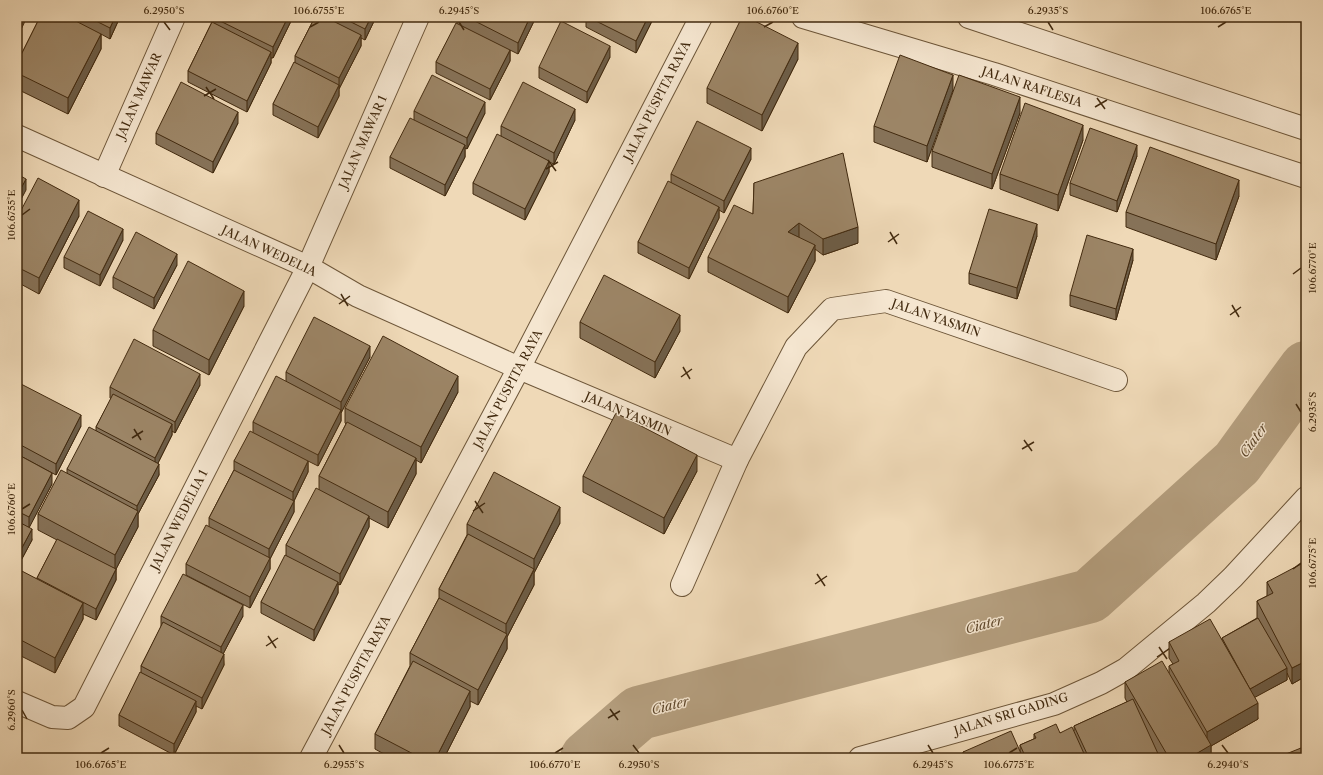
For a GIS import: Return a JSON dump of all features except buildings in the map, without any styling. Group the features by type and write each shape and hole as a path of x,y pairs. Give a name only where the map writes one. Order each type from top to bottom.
{"street":[{"name":"JALAN MAWAR","path":"104,176 174,17"},
{"name":"JALAN MAWAR 1","path":"308,267 418,17"},
{"name":"JALAN PUSPITA RAYA","path":"311,758 519,368 701,17"},
{"name":"JALAN RAFLESIA","path":"803,17 994,74 1306,177"},
{"path":"969,17 1306,129"},
{"name":"JALAN WEDELIA","path":"17,136 308,267 358,296 519,368"},
{"name":"JALAN WEDELIA 1","path":"17,702 52,717 68,718 84,707 308,267"},
{"name":"JALAN YASMIN","path":"682,585 737,460 796,347 832,309 886,301 1116,380"},
{"name":"JALAN YASMIN","path":"519,368 737,460"},
{"name":"JALAN SRI GADING","path":"860,758 1054,704 1101,683 1126,669 1206,603 1303,508"}],"waterway":[{"name":"Ciater","path":"587,758 639,713 1090,596 1237,463 1306,368"}]}
